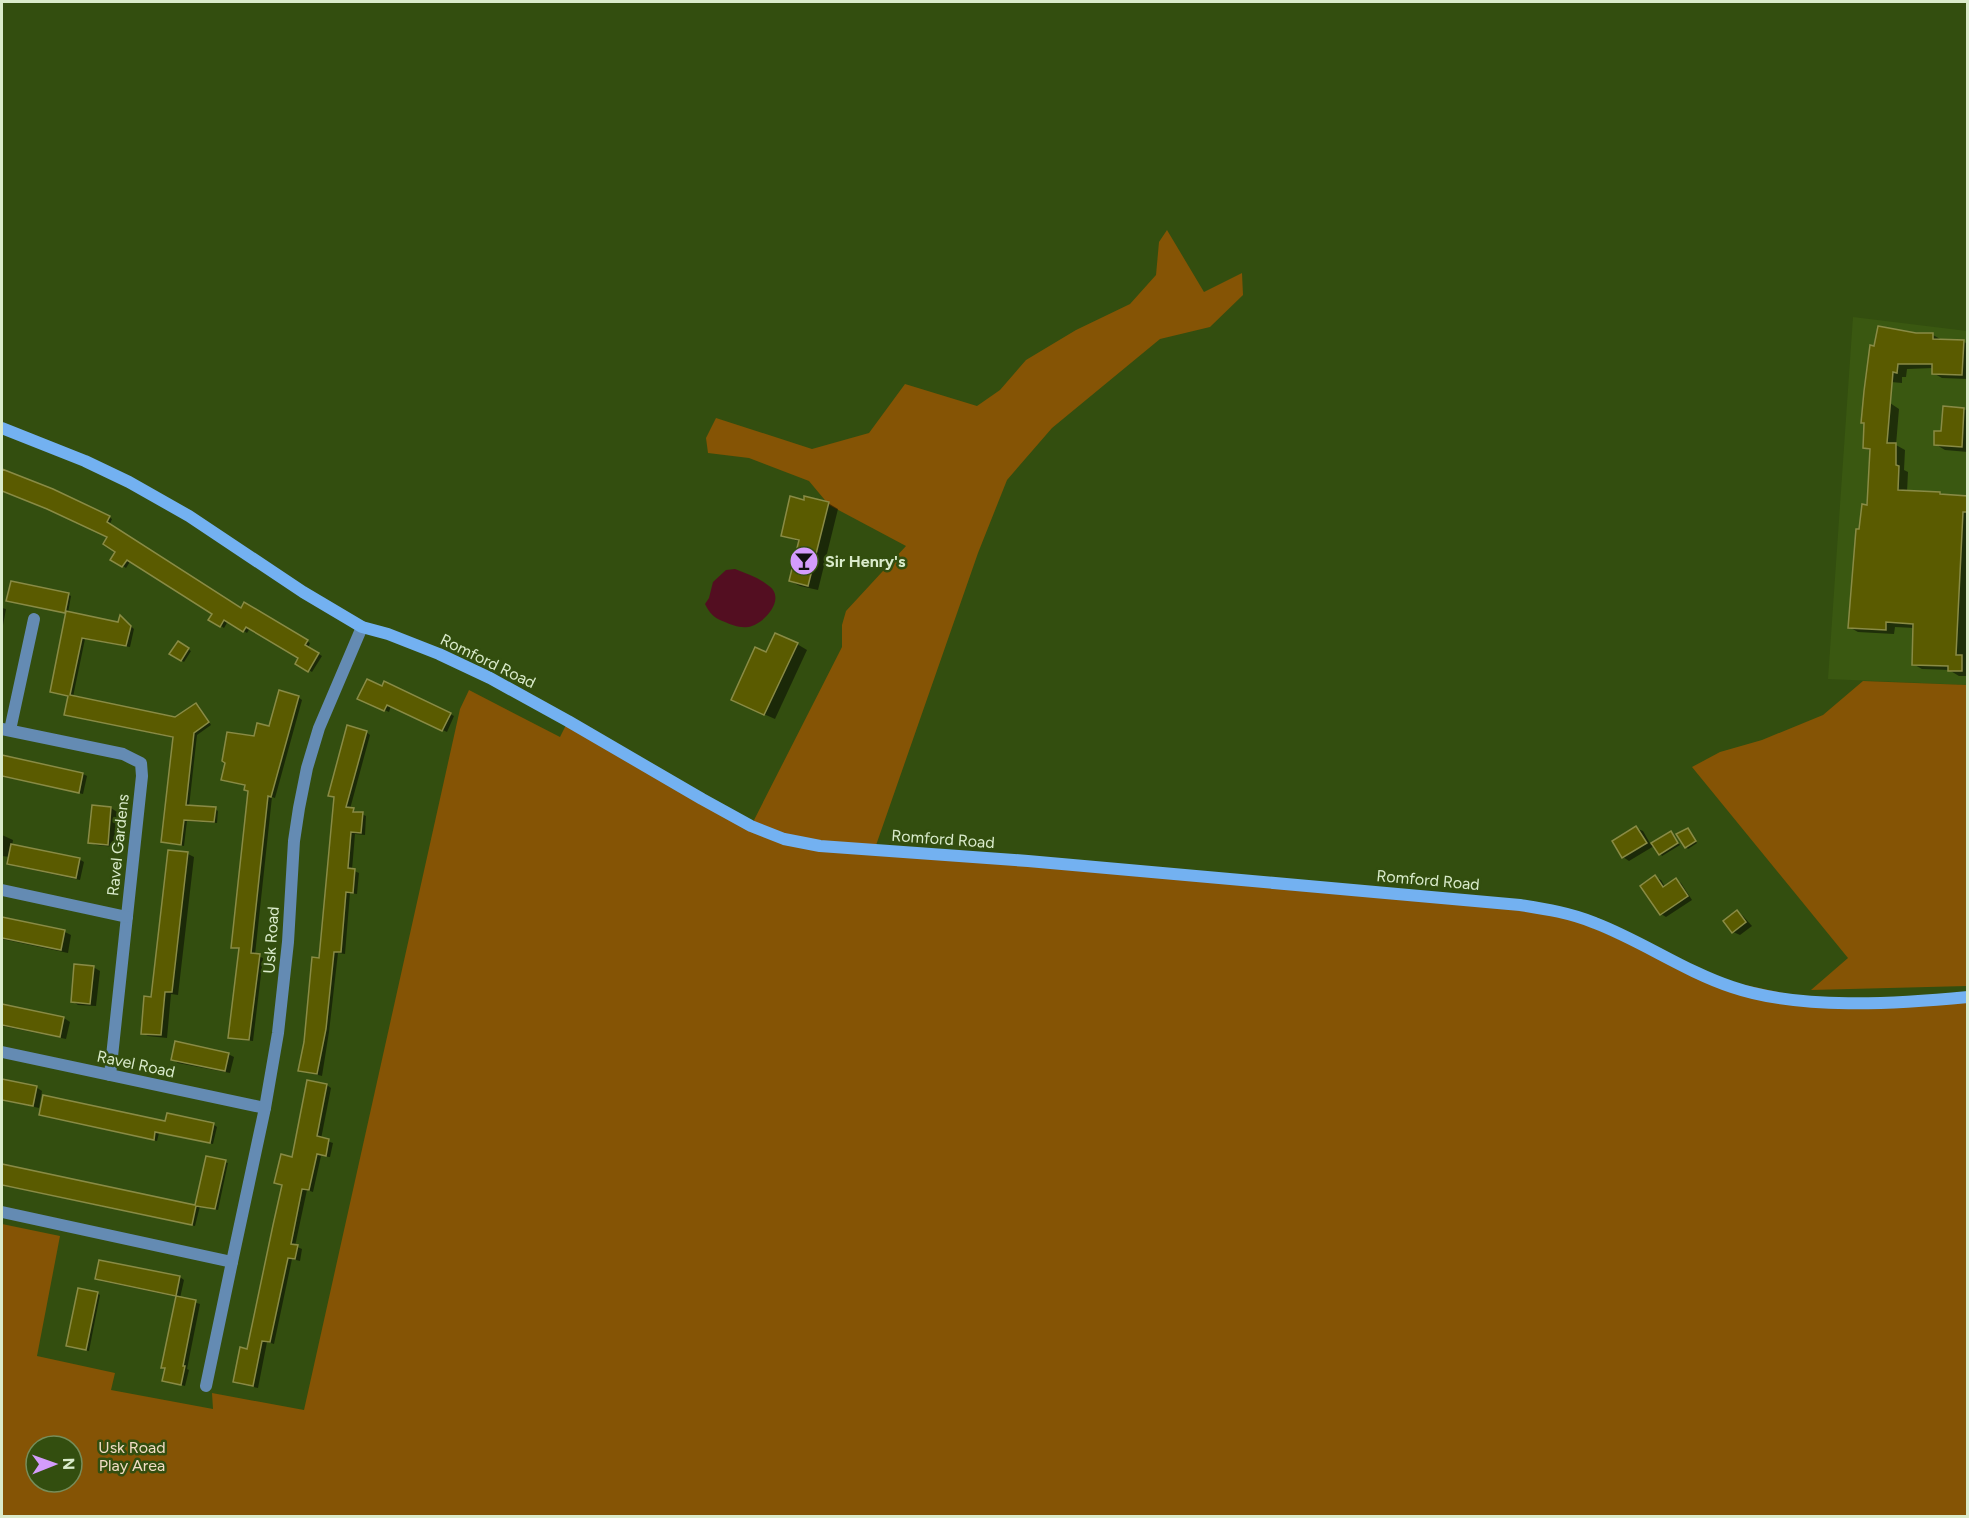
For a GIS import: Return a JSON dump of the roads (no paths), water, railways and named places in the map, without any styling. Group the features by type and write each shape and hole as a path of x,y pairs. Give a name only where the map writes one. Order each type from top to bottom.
{"street":[{"name":"Romford Road","path":"2,428 85,461 160,498 303,592 362,627 388,634 439,654 490,678 751,826 784,839 820,846 1028,861 1520,905 1573,915 1648,947 1702,976 1764,996 1827,1002 1891,1002 1968,997"},
{"path":"6,730 34,619"},
{"name":"Usk Road","path":"206,1386 278,1033 284,988 294,841 299,808 319,728 362,627"},
{"name":"Ravel Gardens","path":"6,730 123,754 141,763 142,776 110,1075"},
{"path":"2,890 127,917"},
{"name":"Ravel Road","path":"2,1052 264,1108"},
{"path":"2,1212 232,1262"}],"place":[{"name":"Sir Henry's","path":"804,561"}],"park label":[{"name":"Usk Road Play Area","path":"132,1456"}]}
